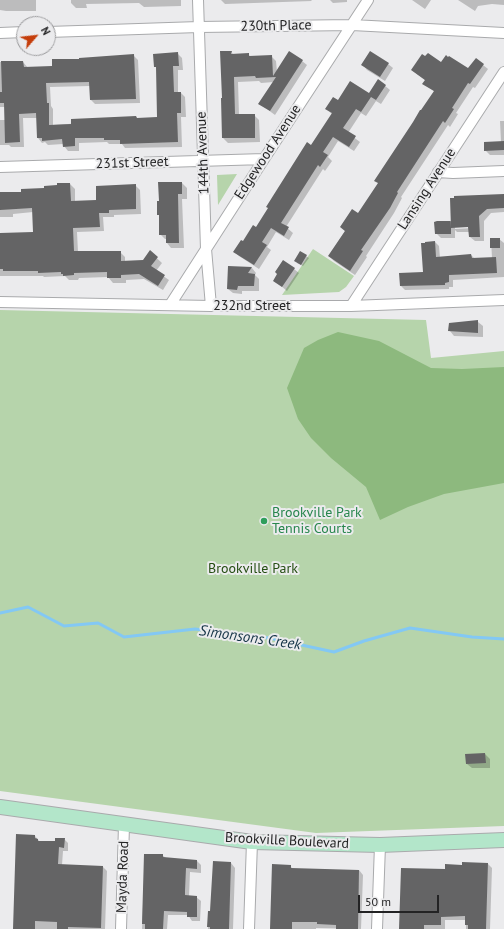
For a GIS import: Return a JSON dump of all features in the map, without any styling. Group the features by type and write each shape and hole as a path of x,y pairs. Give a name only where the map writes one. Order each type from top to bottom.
{"street":[{"name":"144th Avenue","path":"198,0 206,249 211,306"},
{"name":"Edgewood Avenue","path":"170,305 368,0"},
{"name":"230th Place","path":"56,32 199,27 352,25 504,33"},
{"path":"0,33 16,32"},
{"name":"Lansing Avenue","path":"351,306 504,72"},
{"name":"231st Street","path":"0,167 264,159"},
{"path":"438,172 453,173 504,171"},
{"name":"232nd Street","path":"0,302 211,306 351,306 504,300"},
{"name":"Brookville Boulevard","path":"0,807 252,842 380,845 504,840"},
{"name":"Mayda Road","path":"121,929 124,825"},
{"path":"249,929 252,842"},
{"path":"377,929 380,845"}],"green space":[{"path":"237,174 218,205 217,175"},
{"path":"313,249 354,276 346,287 339,292 282,295"},
{"name":"Brookville Park","path":"0,310 426,320 431,358 504,351 504,826 316,833 0,791"},
{"path":"338,332 379,341 431,368 462,369 504,367 504,483 444,494 408,507 380,520 366,487 331,458 311,438 298,419 287,388 304,348 318,340"}],"building":[{"path":"220,51 232,51 231,54 249,53 249,56 272,55 273,76 289,51 303,60 270,111 258,104 276,77 234,77 235,114 255,114 255,138 222,138"},
{"path":"370,51 389,63 380,77 361,65"},
{"path":"178,52 179,66 173,66 174,92 181,92 181,113 177,113 178,142 120,144 120,140 104,140 104,138 75,138 75,146 63,147 62,139 42,141 42,138 37,138 36,113 19,114 20,142 5,143 4,103 0,103 0,92 2,92 1,61 23,61 24,67 52,66 52,59 79,59 134,54 136,99 90,100 89,82 46,83 47,103 49,103 49,125 71,124 71,119 136,116 137,118 157,117 156,67 154,67 153,54"},
{"path":"428,53 441,62 446,55 448,57 449,56 468,68 476,58 484,64 470,84 468,83 452,108 454,109 445,123 443,121 408,175 397,192 398,193 390,208 361,250 363,251 350,271 328,256 345,231 340,227 352,209 358,213 378,183 374,181 434,91 422,84 425,80 411,70 422,54 425,56"},
{"path":"378,79 386,85 376,100 371,97 361,112 356,109 343,128 356,136 349,147 333,137 323,152 328,155 320,167 318,165 281,223 289,227 284,236 271,228 262,242 267,245 254,265 233,252 241,240 243,241 253,225 256,227 268,208 266,207 307,142 311,145 332,113 325,109 333,97 338,100 350,81 369,93"},
{"path":"504,141 504,150 484,151 484,142"},
{"path":"158,182 182,182 182,194 178,194 179,243 166,243 166,235 159,235 159,215 157,215 157,201 159,201"},
{"path":"57,183 70,183 71,201 96,200 96,186 136,184 136,209 109,210 109,213 99,213 100,227 73,228 74,251 121,251 121,261 143,260 150,250 158,257 151,266 165,275 158,286 139,274 121,275 121,278 107,278 107,272 74,273 74,275 63,276 61,272 38,273 38,271 3,271 3,269 0,269 0,233 33,232 32,208 0,210 0,192 21,192 21,189 44,188 44,186 57,185"},
{"path":"504,194 504,208 487,209 479,216 480,237 469,237 468,227 451,228 450,198 454,198 454,196"},
{"path":"451,221 451,234 435,234 434,222"},
{"path":"490,238 500,238 500,248 490,248"},
{"path":"435,241 436,257 471,254 472,258 496,257 497,273 449,275 449,282 445,283 445,285 400,286 399,273 423,272 421,243"},
{"path":"300,251 307,255 301,265 294,261"},
{"path":"283,260 295,268 282,287 273,281 277,274 275,272"},
{"path":"228,266 252,267 248,273 255,274 254,286 238,286 237,290 227,289"},
{"path":"478,320 478,333 448,331 449,323"},
{"path":"485,753 486,763 466,764 465,754"},
{"path":"16,834 35,835 35,838 38,839 38,841 55,841 55,838 65,838 64,848 59,847 58,864 103,866 101,928 68,927 68,929 57,929 57,922 35,921 35,929 13,929"},
{"path":"144,854 163,854 163,857 197,860 197,869 186,868 185,895 197,896 197,917 187,917 187,912 164,911 163,929 145,929 145,924 142,924"},
{"path":"213,861 231,862 229,929 210,929 210,927 207,927 208,911 210,911"},
{"path":"462,862 488,863 486,929 468,929 468,925 465,925 465,916 441,917 441,925 424,925 424,929 399,929 401,868 445,869 445,864 462,865"},
{"path":"272,864 291,865 291,868 359,870 358,929 336,929 336,925 317,924 317,922 292,922 292,929 270,929"}],"waterway":[{"name":"Simonsons Creek","path":"0,613 28,607 64,626 98,623 124,637 195,629 269,638 334,652 364,641 410,628 472,637 504,639"}],"place":[{"name":"Brookville Park Tennis Courts","path":"264,521"}]}
